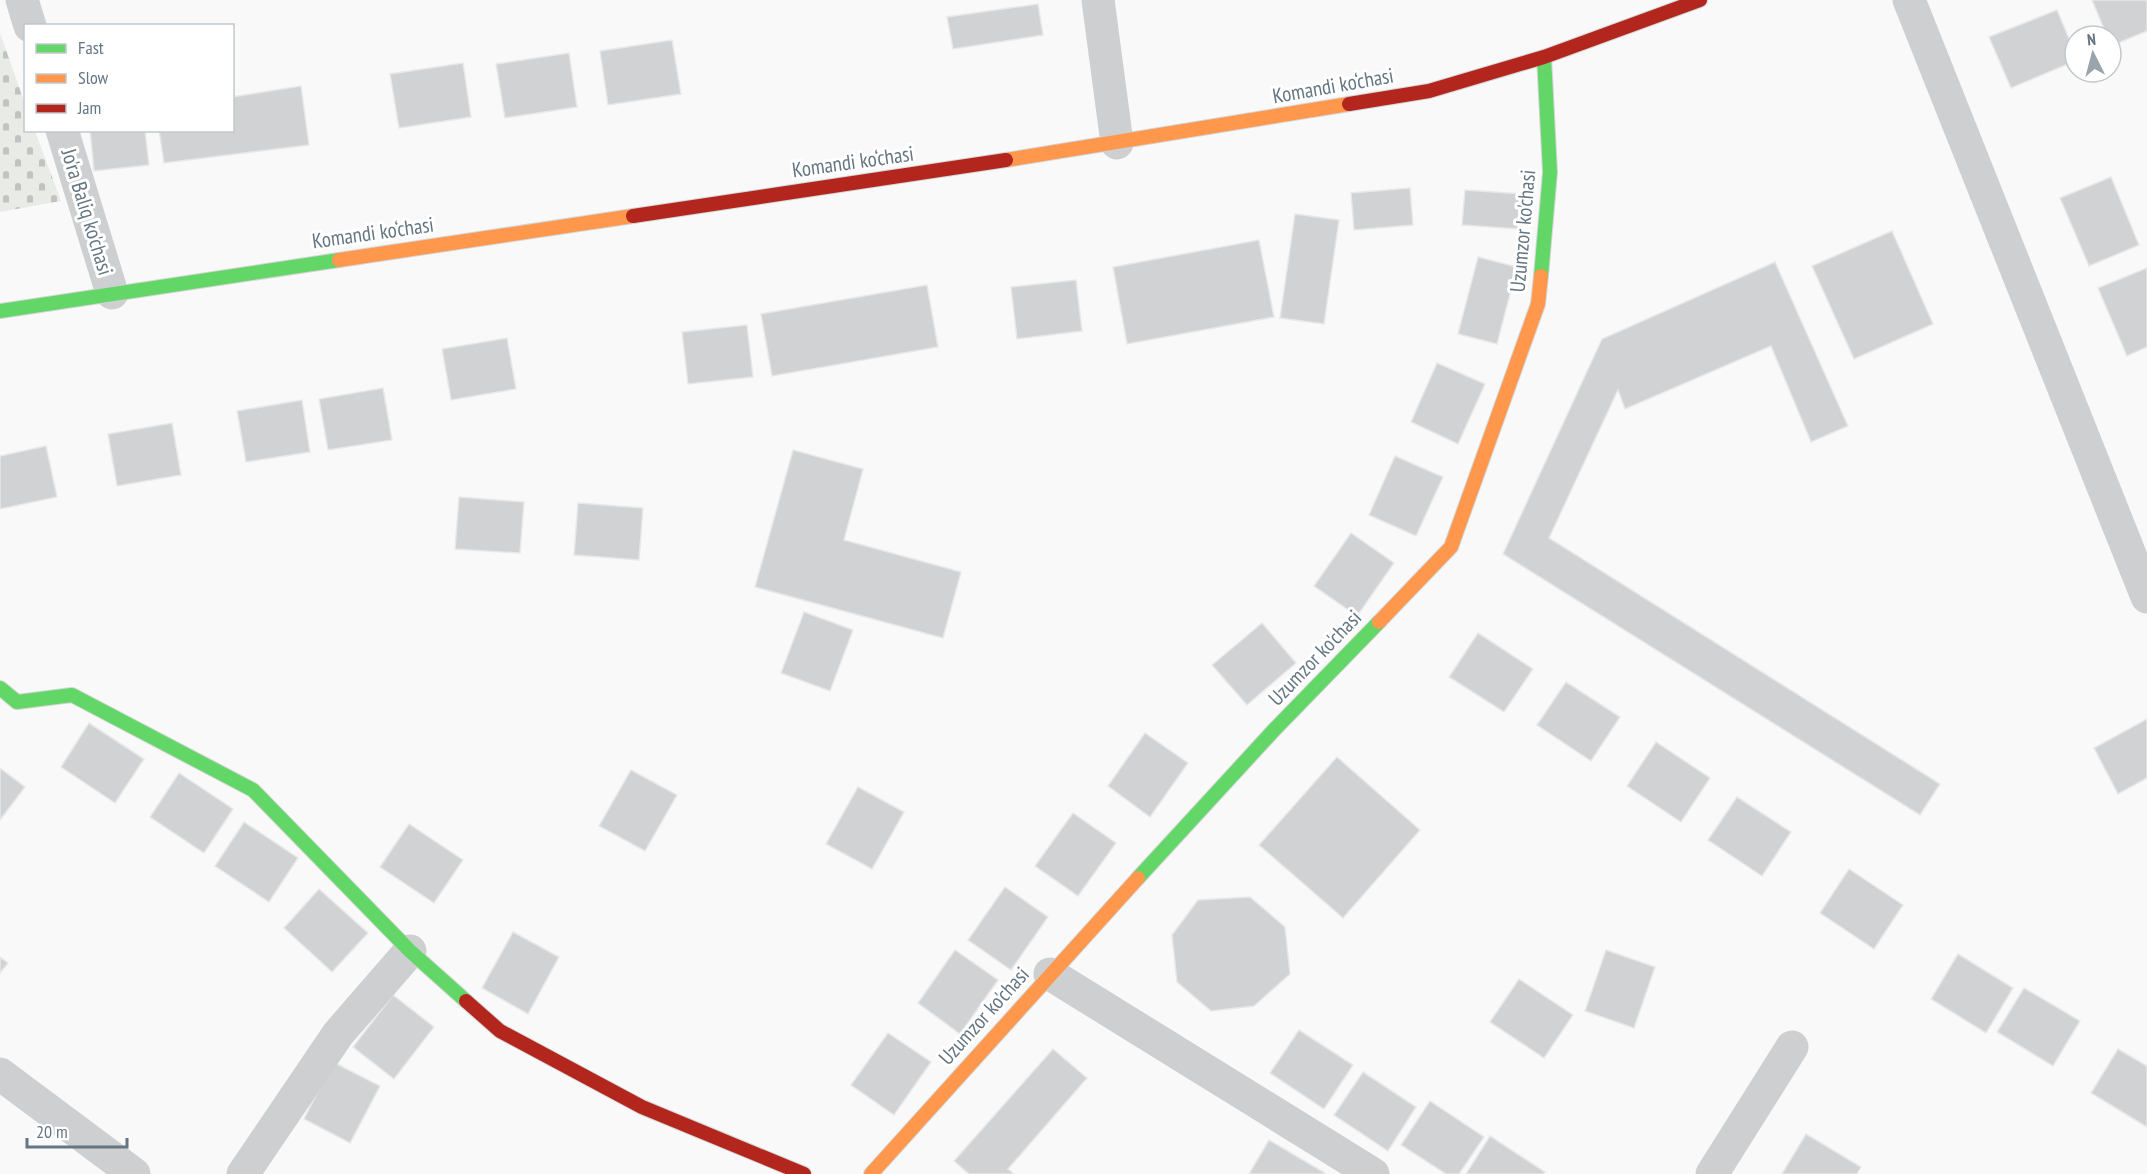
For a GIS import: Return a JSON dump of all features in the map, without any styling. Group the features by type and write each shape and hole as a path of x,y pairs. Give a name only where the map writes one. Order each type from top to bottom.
{"street":[{"path":"22,0 29,24"},
{"path":"1098,0 1117,143"},
{"name":"Komandi ko‘chasi","path":"0,310 1117,143 1429,91 1544,57 1700,0"},
{"path":"1909,0 2147,597"},
{"name":"Uzumzor ko'chasi","path":"871,1174 1050,974 1274,730 1450,547 1538,304 1550,172 1544,57"},
{"name":"Jo'ra Baliq ko'chasi","path":"63,132 112,293"},
{"path":"0,688 17,702 72,695 253,790 410,951 500,1030 642,1107 804,1174"},
{"path":"243,1174 338,1034 410,951"},
{"path":"1050,974 1373,1174"},
{"path":"1712,1174 1792,1047"},
{"path":"0,1074 134,1174"}],"green space":[{"path":"0,33 24,101 24,132 35,132 61,201 0,212"}],"building":[{"path":"2092,0 2147,0 2147,31 2123,41 2123,24 2102,24"},
{"path":"1038,4 1043,35 953,49 947,17"},
{"path":"2057,10 2063,24 2063,66 2011,88 1989,37"},
{"path":"672,40 681,94 608,105 600,51"},
{"path":"569,53 577,107 505,118 496,64"},
{"path":"463,63 471,117 399,128 390,74"},
{"path":"301,86 309,145 164,163 159,132 234,132 234,97"},
{"path":"90,132 145,132 149,165 94,171"},
{"path":"2111,177 2139,245 2089,266 2060,198"},
{"path":"1410,188 1413,225 1354,230 1351,193"},
{"path":"1465,190 1522,194 1519,229 1462,225"},
{"path":"1295,214 1339,220 1324,324 1280,318"},
{"path":"1892,231 1933,324 1854,359 1812,266"},
{"path":"1259,240 1274,317 1127,344 1113,267"},
{"path":"1478,257 1517,267 1497,344 1458,334"},
{"path":"1775,262 1848,426 1811,442 1771,346 1625,409 1618,390 1549,538 1940,784 1920,815 1503,554 1602,339"},
{"path":"2147,268 2147,347 2127,356 2098,288"},
{"path":"1076,280 1082,331 1017,339 1011,287"},
{"path":"927,285 938,347 772,376 761,314"},
{"path":"747,325 753,377 688,384 682,332"},
{"path":"507,338 516,389 451,400 442,349"},
{"path":"1437,363 1485,384 1458,444 1411,422"},
{"path":"383,388 392,440 328,450 319,399"},
{"path":"302,400 310,452 246,462 237,411"},
{"path":"172,423 181,475 117,486 108,434"},
{"path":"46,446 57,497 0,509 0,456"},
{"path":"793,450 863,469 844,540 961,572 943,638 755,587"},
{"path":"1395,456 1443,477 1416,536 1369,515"},
{"path":"459,497 524,502 520,553 455,549"},
{"path":"578,503 643,508 639,560 574,555"},
{"path":"1351,533 1394,563 1357,616 1314,586"},
{"path":"804,612 853,630 830,691 781,673"},
{"path":"1262,623 1296,663 1247,705 1212,665"},
{"path":"1478,633 1533,669 1504,712 1449,677"},
{"path":"1566,682 1620,717 1591,761 1537,725"},
{"path":"2147,719 2147,778 2118,794 2094,748"},
{"path":"89,723 144,759 115,803 61,767"},
{"path":"1145,733 1188,763 1150,817 1108,786"},
{"path":"1656,742 1710,778 1681,822 1627,786"},
{"path":"1337,757 1420,830 1343,918 1259,845"},
{"path":"0,768 25,787 0,820"},
{"path":"631,770 677,795 645,851 599,826"},
{"path":"179,773 233,809 204,853 150,817"},
{"path":"858,787 904,812 872,869 826,844"},
{"path":"1737,797 1791,832 1762,876 1708,840"},
{"path":"1073,813 1116,843 1078,896 1035,866"},
{"path":"244,822 298,858 269,902 215,866"},
{"path":"409,824 463,860 434,903 380,867"},
{"path":"1849,869 1903,905 1874,949 1820,913"},
{"path":"1005,887 1048,917 1011,970 968,940"},
{"path":"319,889 368,933 332,972 284,928"},
{"path":"1250,897 1285,927 1290,974 1254,1006 1211,1011 1177,982 1172,935 1198,900"},
{"path":"513,932 559,957 528,1014 482,988"},
{"path":"955,950 998,980 960,1034 918,1003"},
{"path":"1606,950 1655,967 1634,1028 1585,1011"},
{"path":"1958,954 2013,988 1986,1033 1931,999"},
{"path":"0,957 8,963 0,973"},
{"path":"1519,979 1573,1015 1544,1058 1490,1022"},
{"path":"2024,988 2080,1021 2053,1066 1997,1032"},
{"path":"393,995 434,1027 394,1079 353,1047"},
{"path":"1299,1030 1353,1065 1324,1109 1270,1073"},
{"path":"888,1033 931,1062 894,1115 851,1085"},
{"path":"1053,1049 1087,1078 1008,1169 1014,1174 969,1174 954,1161"},
{"path":"2118,1049 2147,1066 2147,1127 2091,1093"},
{"path":"333,1062 380,1086 350,1143 304,1119"},
{"path":"1363,1072 1416,1107 1388,1151 1334,1115"},
{"path":"1430,1101 1484,1137 1459,1174 1446,1174 1401,1145"},
{"path":"1806,1134 1861,1167 1857,1174 1782,1174"},
{"path":"1490,1136 1545,1172 1543,1174 1466,1174"},
{"path":"1269,1140 1325,1173 1249,1174"}],"traffic: fast":[{"path":"1541,276 1550,172 1544,57"},
{"path":"0,311 339,260"},
{"path":"1138,878 1274,730 1379,622"},
{"path":"0,688 17,702 72,695 253,790 410,951 466,1001"}],"traffic: slow":[{"path":"1006,160 1349,104"},
{"path":"339,260 633,216"},
{"path":"1379,622 1451,547 1538,304 1541,276"},
{"path":"871,1174 1138,878"}],"traffic: jam":[{"path":"1349,104 1429,91 1544,57 1700,0"},
{"path":"633,216 1006,160"},
{"path":"466,1001 500,1031 642,1107 804,1174"}]}
